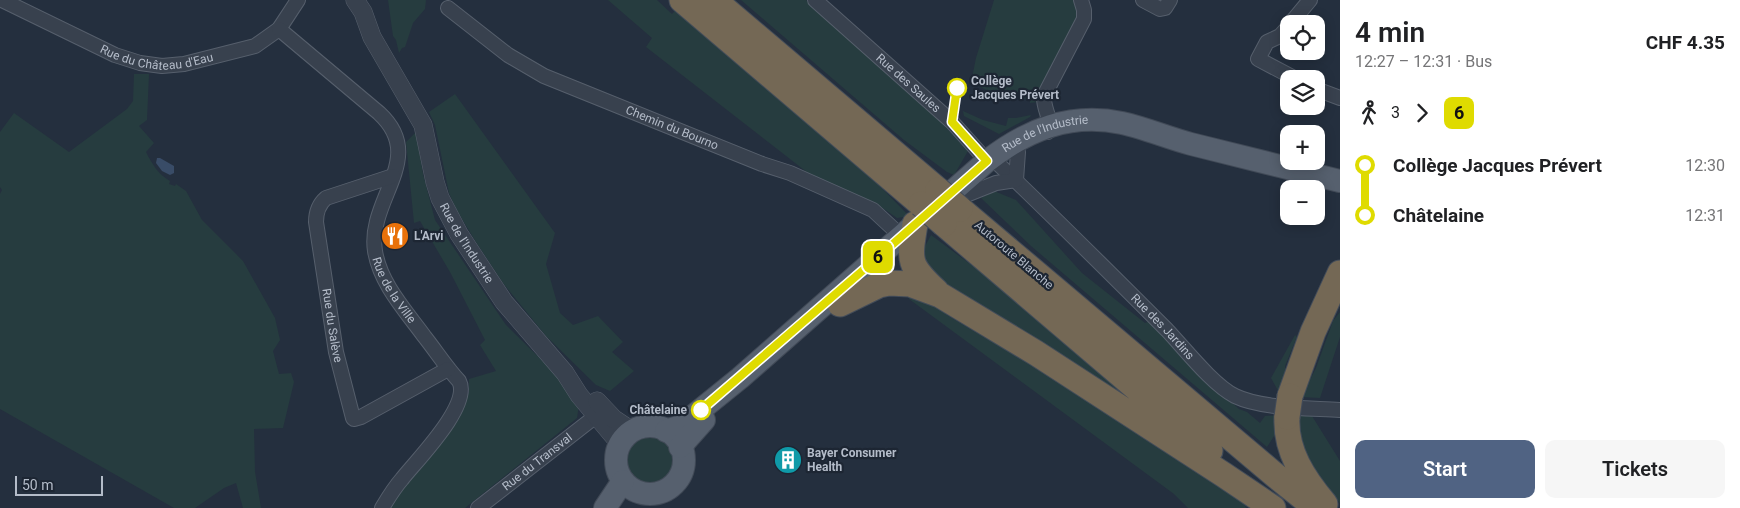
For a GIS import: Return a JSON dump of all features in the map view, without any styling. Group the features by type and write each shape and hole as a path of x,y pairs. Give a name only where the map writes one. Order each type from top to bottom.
{"highway":[{"name":"Autoroute Blanche","path":"682,0 917,219"},
{"name":"Autoroute Blanche","path":"714,0 917,219"},
{"name":"Autoroute Blanche","path":"917,219 957,209"},
{"name":"Autoroute Blanche","path":"957,209 1274,508"},
{"name":"Autoroute Blanche","path":"957,209 1268,470 1316,508"},
{"path":"917,219 910,254 913,265 922,278 940,295"},
{"path":"1329,508 1296,462 1289,441 1289,407 1313,332 1340,273"},
{"path":"840,304 879,285 889,283 910,284 940,295 1044,359 1274,508"}],"main road":[{"name":"Rue de l'Industrie","path":"673,439 678,427 712,401 917,219 999,166 1048,127"},
{"name":"Rue de l'Industrie","path":"673,439 689,435 718,407 840,304 917,219 957,209 999,166 1017,140 1048,127 1082,133 1098,132 1168,138 1340,181"},
{"path":"647,427 655,427 673,439 683,455 683,464 676,481 668,488 658,493 632,487 618,473 617,454 626,438 647,427"},
{"path":"605,508 632,487"},
{"path":"617,508 627,499 632,487"}],"street":[{"name":"Rue du Château d'Eau","path":"2,0 129,61 172,66 245,50 264,41 279,29 298,0"},
{"name":"Rue de l'Industrie","path":"344,0 355,17 369,48 404,94"},
{"name":"Rue de l'Industrie","path":"355,0 372,37 423,125 435,182 447,214 504,302 565,373 596,416 626,438"},
{"name":"Rue des Saules","path":"815,0 999,166"},
{"path":"1081,0 1084,20"},
{"path":"1048,127 1044,105 1045,93 1094,0"},
{"path":"1143,0 1160,9 1165,8 1170,0"},
{"path":"1298,15 1310,0"},
{"name":"Chemin du Bourno","path":"448,8 508,55 544,76 762,164 790,172 873,210 917,219"},
{"name":"Rue de la Ville","path":"279,29 379,113 396,135 399,146 398,164 374,227 375,252 379,266 394,295 461,384 462,392 444,430 401,480 382,508"},
{"path":"1280,36 1267,42 1258,59 1280,71"},
{"path":"1325,92 1340,98"},
{"name":"Rue des Jardins","path":"999,166 1229,392 1261,403 1340,410"},
{"name":"Rue du Salève","path":"393,176 326,198 319,206 316,216 336,352 353,418 361,417 448,368"},
{"name":"Rue de l'Industrie","path":"565,373 585,389 614,419 626,438"},
{"name":"Rue du Transval","path":"478,508 596,416"}],"green space":[{"path":"388,0 426,0 425,9 413,23 405,47 399,53 393,36"},
{"path":"608,0 657,0 672,14 676,10 870,176 909,216 897,218 874,202 817,180 646,47 652,38"},
{"path":"741,0 806,0 926,106 968,151 954,175 947,172 904,140"},
{"path":"994,0 1076,0 1079,15 1038,102 1030,103 1030,100 998,95 971,83 976,58"},
{"path":"134,74 149,74 147,120 139,126 154,143 146,152 148,156 159,172 170,181 169,184 175,186 176,184 186,191 202,220 243,261 275,318 280,340 273,351 279,374 291,373 294,382 283,428 254,429 255,472 261,508 243,508 236,483 224,488 195,508 174,508 0,409 0,194 2,190 0,187 0,132 14,113 69,152 127,109 133,101"},
{"path":"455,94 555,233 546,264 560,313 573,325 598,316 623,342 612,352 634,371 610,391 596,385 546,336 503,283 456,209 449,193 435,125 429,112"},
{"path":"963,111 983,120 1006,126 1008,118 1031,115 999,134 964,116"},
{"path":"416,132 423,174 435,220 506,325 563,381 579,405 577,418 465,508 388,508 395,497 445,439 469,392 469,379 496,371 480,345 485,340 450,272 420,221 414,223 406,142"},
{"path":"994,191 1016,200 1082,273 1145,323 1150,321 1204,377 1239,409 1247,412 1260,423 1265,416 1279,415 1278,430 1267,447 1031,246 981,198"},
{"path":"931,235 993,281 1144,408 945,289 918,260"},
{"path":"910,291 987,339 997,342 1247,503 1245,505 1246,508 1188,508 1174,494 909,299"},
{"path":"1340,312 1340,337 1320,398 1301,397 1316,368 1333,321"},
{"path":"1295,335 1297,337 1285,366 1287,381 1281,396 1271,378"},
{"path":"1297,415 1312,416 1340,461 1340,503 1332,495 1304,455"},
{"path":"644,434 654,434 663,438 671,446 675,460 671,474 663,482 654,486 644,486 635,482 627,474 623,465 623,455 627,446 635,438"}],"water":[{"path":"157,158 174,166 174,173 170,175 162,171 156,163"}],"bus line":[{"name":"6","path":"701,410 987,161 952,122 954,98 957,88"}],"place":[{"name":"Collège Jacques Prévert","path":"957,88"},
{"name":"L'Arvi","path":"395,236"},
{"name":"Châtelaine","path":"701,410"},
{"name":"Bayer Consumer Health","path":"788,460"}]}
